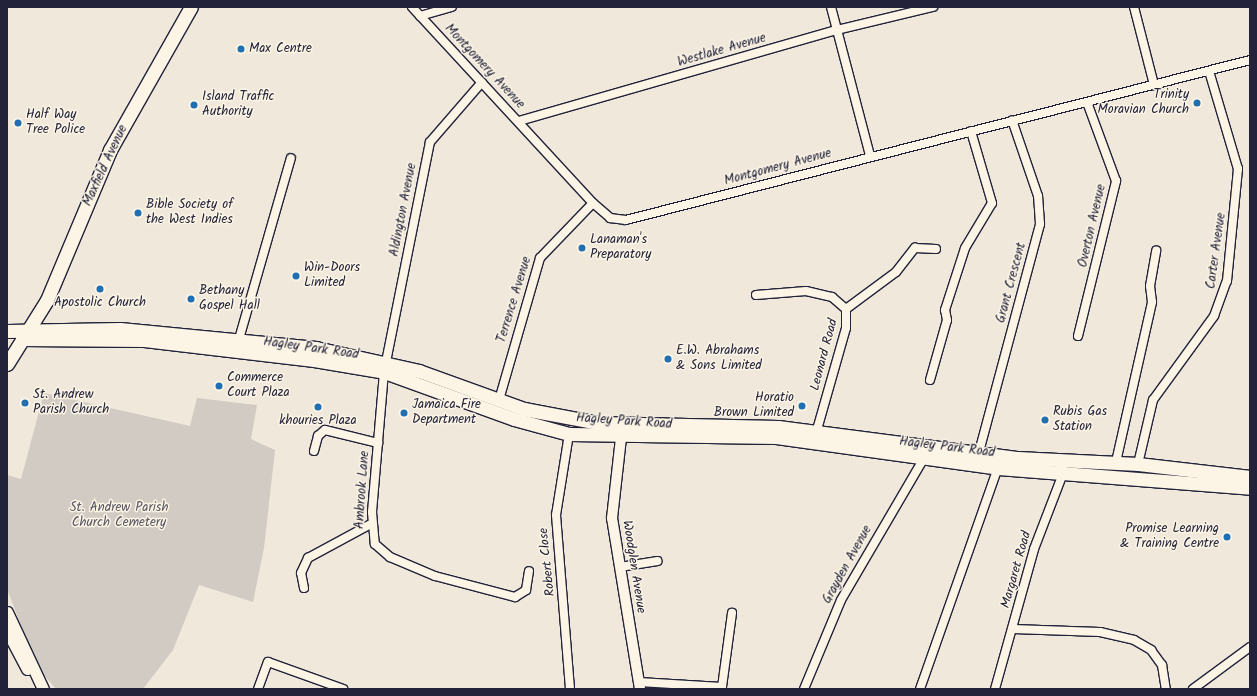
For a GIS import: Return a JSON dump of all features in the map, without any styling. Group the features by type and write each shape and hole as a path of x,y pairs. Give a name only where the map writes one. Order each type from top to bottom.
{"main road":[{"name":"Maxfield Avenue","path":"7,364 47,300 110,150 191,7"},
{"name":"Hagley Park Road","path":"25,334 120,329 239,339 385,367 552,416 621,431 776,438 998,468 1250,488"},
{"name":"Hagley Park Road","path":"7,331 25,334 189,345 385,367 514,419 569,434 621,431 817,430 1018,458 1116,462 1250,477"},
{"path":"7,612 43,689"},
{"path":"7,631 33,679 43,689"}],"street":[{"name":"Montgomery Avenue","path":"412,7 519,121 593,203 610,218 626,220 870,156 1250,60"},
{"path":"420,16 452,7"},
{"path":"831,7 870,156"},
{"name":"Westlake Avenue","path":"519,121 837,30 934,7"},
{"path":"1134,7 1154,85"},
{"name":"Carter Avenue","path":"1138,464 1153,400 1214,316 1227,281 1238,169 1209,71"},
{"name":"Aldington Avenue","path":"385,367 430,142 482,82"},
{"name":"Overton Avenue","path":"1078,336 1116,181 1087,102"},
{"name":"Grant Crescent","path":"979,452 1040,224 1038,196 1012,120"},
{"path":"930,380 947,320 945,310 965,248 992,203 971,131"},
{"path":"239,339 291,158"},
{"name":"Terrence Avenue","path":"499,400 540,258 593,203"},
{"path":"846,310 896,272 915,248 936,249"},
{"path":"1116,462 1152,302 1150,286 1156,251"},
{"name":"Leonard Road","path":"756,295 806,291 832,297 846,310 846,328 817,430"},
{"name":"Ambrook Lane","path":"385,367 371,524 372,538 382,551 411,566 461,584 520,596 526,590 529,571"},
{"path":"314,451 318,436 325,430 378,443"},
{"name":"Woodglen Avenue","path":"621,431 612,518 640,685"},
{"name":"Robert Close","path":"569,434 556,515 570,689"},
{"name":"Grayden Avenue","path":"804,689 844,594 924,458"},
{"name":"Margaret Road","path":"995,689 1034,549 1068,459"},
{"path":"920,689 998,468"},
{"path":"304,588 301,573 308,558 371,524"},
{"path":"620,567 658,561"},
{"path":"640,685 722,687 732,613"},
{"path":"1012,629 1100,632 1134,640 1151,650 1162,665 1166,689"},
{"path":"1193,689 1250,647"},
{"path":"258,689 268,662 343,689"}],"green space":[{"name":"St. Andrew Parish Church Cemetery","path":"44,393 190,426 197,398 257,405 251,439 275,450 264,548 253,602 199,585 173,650 143,689 56,689 37,667 7,589 7,475 21,479"}],"place":[{"name":"Max Centre","path":"241,49"},
{"name":"Trinity Moravian Church","path":"1197,103"},
{"name":"Island Traffic Authority","path":"194,105"},
{"name":"Half Way Tree Police","path":"18,123"},
{"name":"Bible Society of the West Indies","path":"138,213"},
{"name":"Lanaman's Preparatory","path":"582,248"},
{"name":"Win-Doors Limited","path":"296,276"},
{"name":"Apostolic Church","path":"100,289"},
{"name":"Bethany Gospel Hall","path":"191,299"},
{"name":"E.W. Abrahams & Sons Limited","path":"668,359"},
{"name":"Commerce Court Plaza","path":"219,386"},
{"name":"St. Andrew Parish Church","path":"25,403"},
{"name":"Horatio Brown Limited","path":"802,406"},
{"name":"khouries Plaza","path":"318,407"},
{"name":"Jamaica Fire Department","path":"404,413"},
{"name":"Rubis Gas Station","path":"1045,420"},
{"name":"Promise Learning & Training Centre","path":"1227,537"}]}
